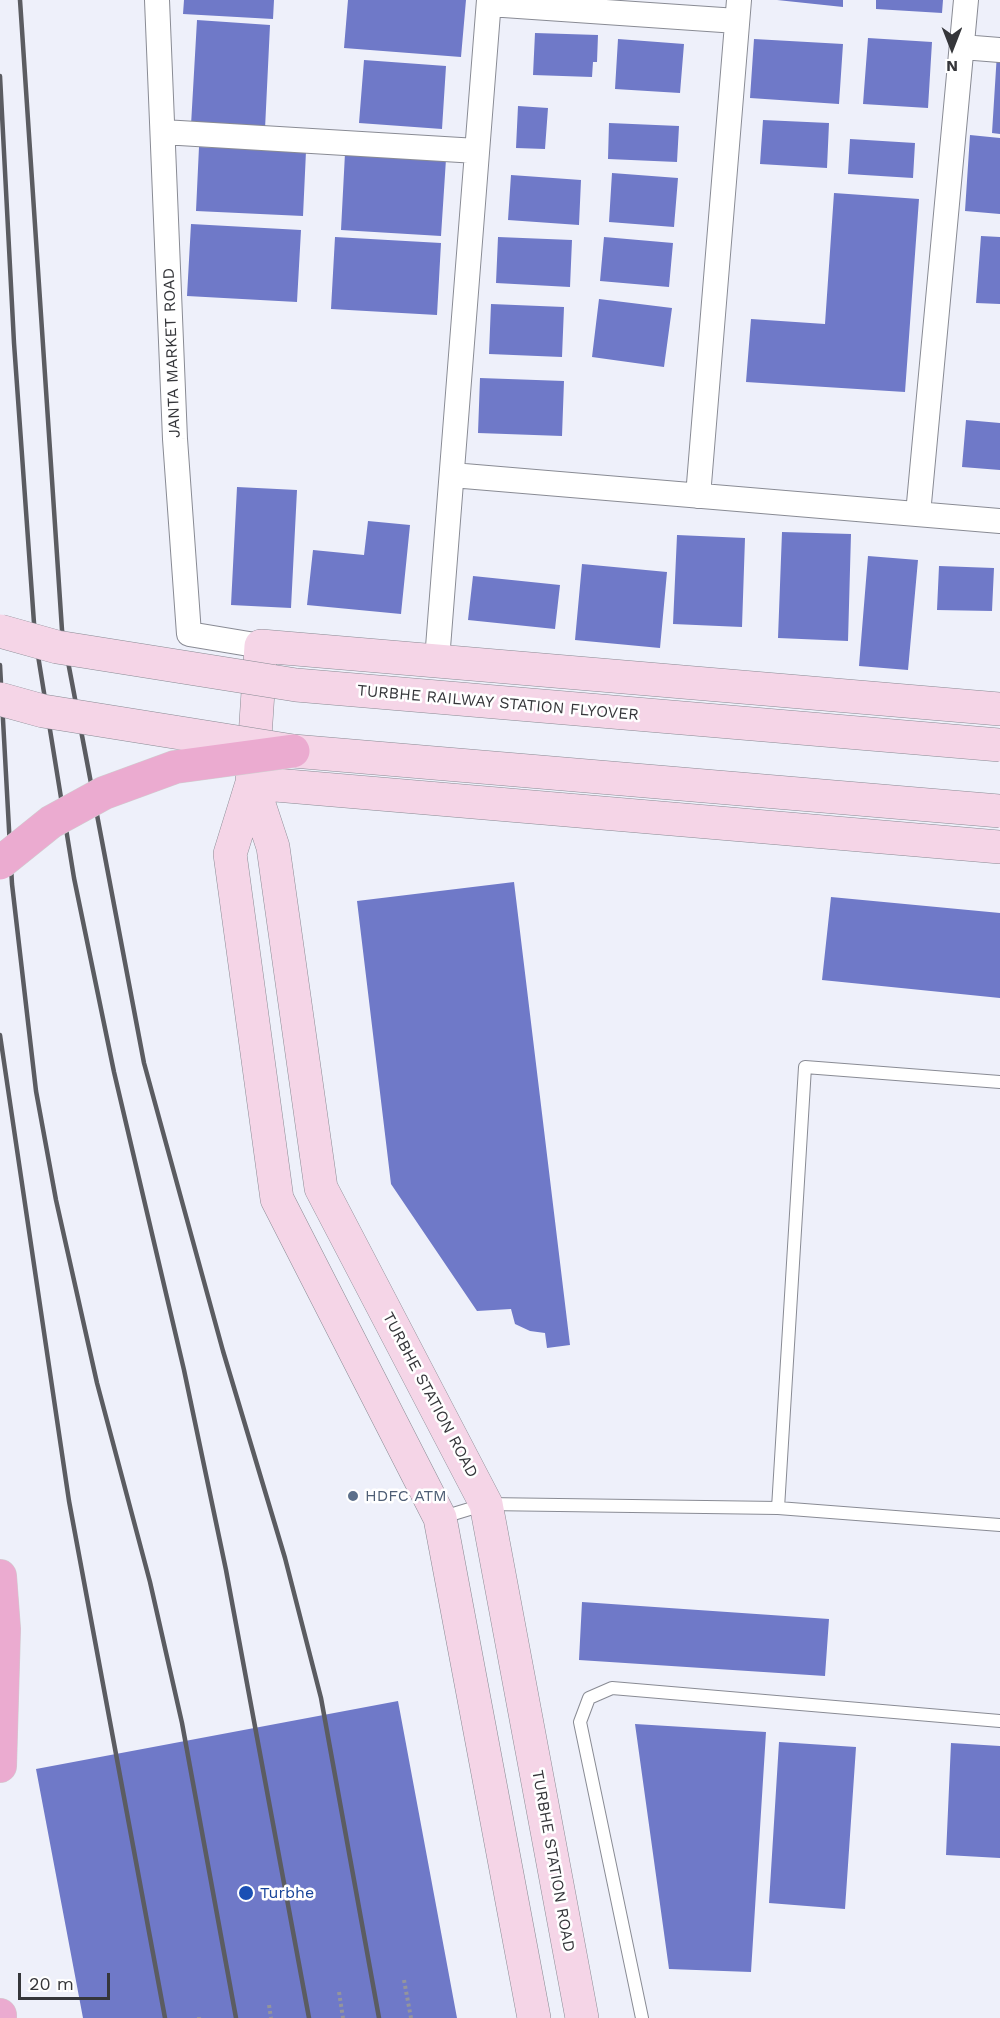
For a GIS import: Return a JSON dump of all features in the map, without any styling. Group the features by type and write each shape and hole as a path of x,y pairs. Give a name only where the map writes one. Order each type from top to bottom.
{"main road":[{"name":"TURBHE RAILWAY STATION FLYOVER","path":"0,631 57,647 296,685 1000,745"},
{"path":"261,646 1000,709"},
{"name":"TURBHE STATION ROAD","path":"261,646 252,783 230,854 277,1199 440,1518 534,2018"},
{"path":"0,699 53,713 293,751 1000,811"},
{"path":"0,863 51,822 105,793 175,767 293,751"},
{"path":"252,783 1000,847"},
{"name":"TURBHE STATION ROAD","path":"252,783 273,847 321,1188 486,1503 582,2018"},
{"path":"0,1576 4,1629 0,1766"},
{"path":"511,1892 557,1882"}],"street":[{"name":"JANTA MARKET ROAD","path":"157,0 175,439 189,633 261,646"},
{"path":"918,514 966,0"},
{"path":"437,660 489,2 738,10 698,496"},
{"path":"962,47 1000,50"},
{"path":"163,132 477,151"},
{"path":"452,475 1000,521"}],"lane":[{"path":"778,1508 805,1068 1000,1082"},
{"path":"440,1518 486,1503 778,1508 1000,1525"},
{"path":"642,2018 579,1722 589,1698 612,1688 1000,1721"}],"path":[{"path":"404,1980 411,2018"},
{"path":"339,1992 343,2018"},
{"path":"269,2005 271,2018"}],"building":[{"path":"184,0 274,0 273,19 183,14"},
{"path":"348,0 466,0 461,57 344,48"},
{"path":"777,0 843,0 843,7"},
{"path":"876,0 943,0 942,13 876,9"},
{"path":"197,20 270,25 265,129 191,125"},
{"path":"535,33 598,35 597,62 593,62 592,77 533,75"},
{"path":"868,38 932,42 928,108 863,104"},
{"path":"618,39 684,44 680,93 615,89"},
{"path":"754,39 843,44 839,104 750,98"},
{"path":"997,53 1000,53 1000,134 992,133"},
{"path":"364,60 446,66 442,129 359,123"},
{"path":"518,106 548,108 545,149 516,148"},
{"path":"763,120 829,123 827,168 760,164"},
{"path":"609,123 679,126 677,162 608,159"},
{"path":"970,135 1000,138 1000,214 965,211"},
{"path":"850,139 915,143 913,178 848,174"},
{"path":"199,147 306,151 303,216 196,211"},
{"path":"345,153 446,159 441,236 341,230"},
{"path":"612,173 678,178 674,227 609,222"},
{"path":"511,175 581,180 579,225 508,220"},
{"path":"834,193 919,199 905,392 746,382 751,319 825,324"},
{"path":"191,224 301,230 297,302 187,296"},
{"path":"981,236 1000,237 1000,304 976,303"},
{"path":"335,237 441,243 437,315 331,309"},
{"path":"498,237 572,240 570,287 496,283"},
{"path":"604,237 673,243 669,287 600,281"},
{"path":"599,299 672,308 664,367 592,357"},
{"path":"491,304 564,307 562,357 489,354"},
{"path":"480,378 564,381 562,436 478,433"},
{"path":"966,420 1000,423 1000,470 962,467"},
{"path":"237,487 297,490 291,608 231,605"},
{"path":"368,521 410,525 401,614 307,605 313,550 364,555"},
{"path":"782,532 851,534 848,641 778,638"},
{"path":"677,535 745,538 742,627 673,624"},
{"path":"868,556 918,560 908,670 859,666"},
{"path":"582,564 667,572 660,648 575,640"},
{"path":"939,566 994,568 992,611 937,610"},
{"path":"473,576 560,585 555,629 468,620"},
{"path":"514,882 570,1345 547,1348 545,1333 530,1331 515,1324 511,1309 477,1311 391,1184 357,901"},
{"path":"831,897 1000,913 1000,998 822,980"},
{"path":"582,1602 829,1619 825,1676 579,1660"},
{"name":"Turbhe","path":"398,1701 457,2018 83,2018 36,1769"},
{"path":"635,1724 766,1732 751,1972 669,1969"},
{"path":"779,1742 856,1747 845,1909 769,1903"},
{"path":"951,1743 1000,1746 1000,1858 946,1855"}],"railway":[{"path":"20,0 62,630 144,1063 223,1351 285,1558 321,1698 379,2018"},
{"path":"0,76 14,343 35,637 74,878 114,1072 184,1370 226,1570 309,2018"},
{"path":"0,665 12,884 36,1091 56,1200 97,1383 150,1582 182,1723 236,2018"},
{"path":"0,1035 69,1501 165,2018"}],"place":[{"name":"HDFC ATM","path":"353,1496"},
{"name":"Turbhe","path":"246,1893"}]}
